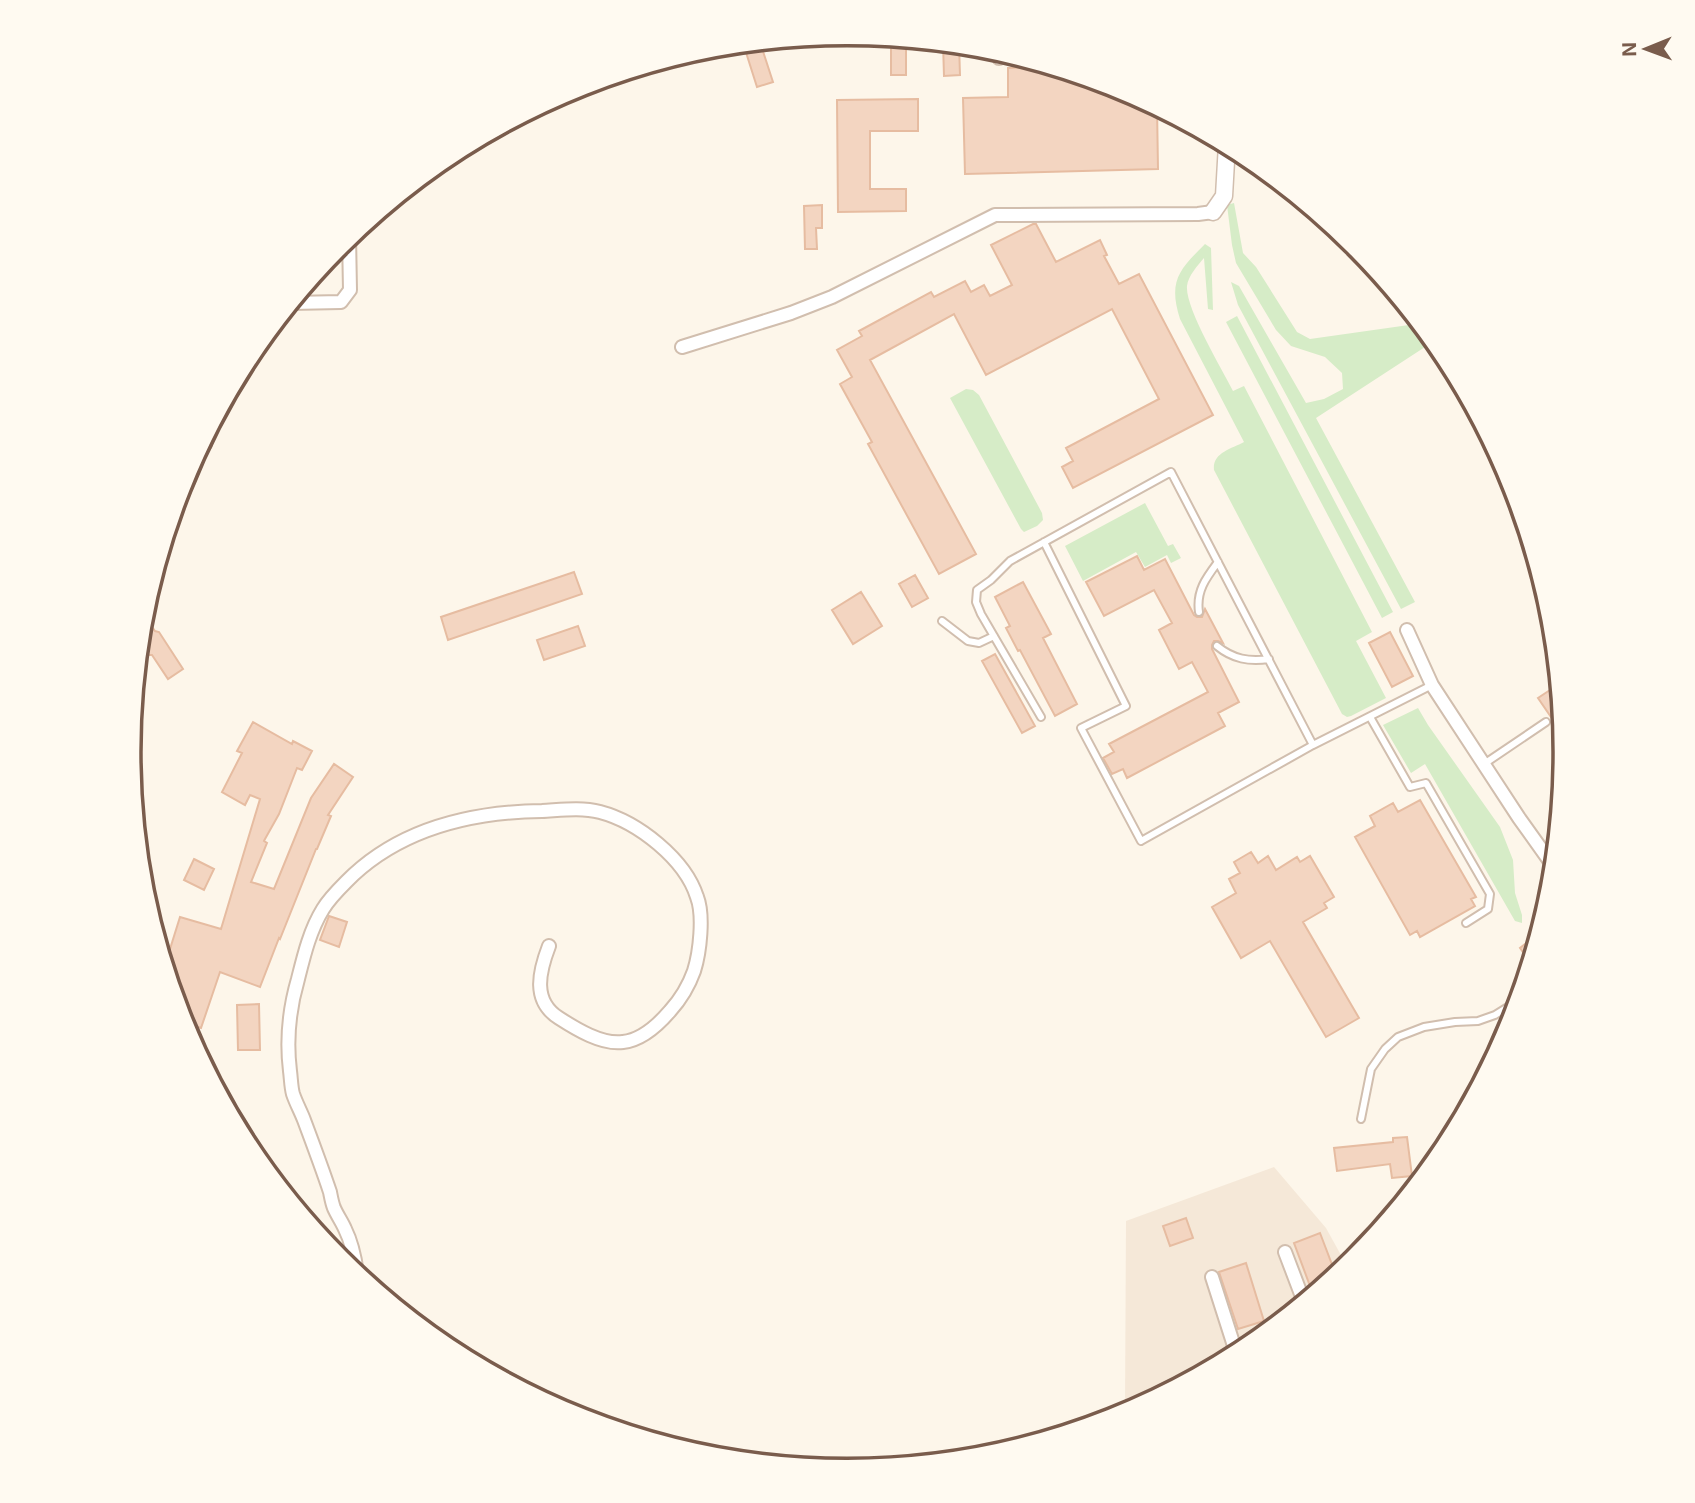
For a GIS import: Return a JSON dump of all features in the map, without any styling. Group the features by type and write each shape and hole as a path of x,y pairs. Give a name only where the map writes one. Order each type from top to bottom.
{"street":[{"path":"682,347 791,313 832,297 995,215 1213,212 1224,196 1226,156"},
{"path":"303,303 341,302 350,290 349,251"},
{"path":"1407,630 1432,685 1545,854"},
{"path":"355,1258 334,1208 293,1093 288,1049 291,1002 314,927 324,907 355,873 378,855 402,840 428,829 482,815 584,810 616,818 652,839 681,868 692,883 699,900 701,913 694,971 677,1003 664,1018 655,1027 633,1040 599,1040 548,1011 542,1002 540,976 548,946"},
{"path":"1285,1252 1300,1293"},
{"path":"1212,1277 1233,1343"}],"lane":[{"path":"1041,717 981,614 976,602 977,590 1010,561 1171,471 1313,745"},
{"path":"1044,542 1126,706 1081,728 1141,841 1313,745 1432,685"},
{"path":"1199,612 1198,595 1218,562"},
{"path":"942,621 968,641 979,643 994,636"},
{"path":"1217,646 1226,654 1245,661 1269,659"},
{"path":"1370,717 1410,787 1426,783 1490,894 1488,909 1466,923"},
{"path":"1484,764 1546,722"},
{"path":"1361,1119 1371,1069 1385,1049 1398,1037 1424,1027 1478,1021 1505,1009"}],"shaded area":[{"path":"1274,1167 1326,1228 1341,1256 1277,1312 1240,1339 1160,1385 1125,1401 1126,1221"}],"green space":[{"path":"1234,203 1243,253 1256,267 1297,332 1310,339 1410,325 1424,343 1425,347 1316,418 1415,602 1401,609 1238,305 1231,282 1239,286 1306,403 1324,399 1343,389 1342,373 1325,357 1291,346 1276,330 1236,263 1227,205"},
{"path":"1205,244 1211,248 1213,310 1208,309 1204,258 1191,275 1187,286 1198,323 1233,391 1244,386 1372,632 1356,641 1386,698 1351,716 1342,714 1214,470 1219,456 1244,442 1180,319 1175,295 1182,269"},
{"path":"1237,316 1393,612 1382,618 1226,322"},
{"path":"966,389 979,395 1042,513 1043,520 1024,532 950,398"},
{"path":"1145,503 1168,546 1173,544 1181,558 1171,563 1167,555 1145,567 1136,552 1083,581 1065,546"},
{"path":"1418,708 1500,827 1513,860 1515,893 1522,923 1515,921 1425,764 1411,773 1383,725"}],"building":[{"path":"891,47 906,48 906,75 891,75"},
{"path":"763,51 773,82 757,87 746,53"},
{"path":"943,53 959,55 960,75 944,76"},
{"path":"1020,67 1074,83 1157,117 1158,169 965,174 963,98 1008,97 1008,68"},
{"path":"918,99 918,131 870,131 870,189 906,189 906,211 838,212 837,100"},
{"path":"822,205 822,228 816,228 817,249 805,249 804,206"},
{"path":"1036,224 1056,262 1100,240 1107,255 1104,256 1119,284 1139,274 1213,415 1073,488 1062,467 1073,461 1066,448 1159,399 1112,309 986,375 954,314 870,360 976,554 939,574 868,444 872,442 840,384 852,377 837,350 862,336 859,331 931,292 934,297 965,281 971,292 984,285 990,296 1012,285 991,245"},
{"path":"1137,556 1144,570 1165,559 1194,615 1202,617 1205,609 1223,643 1214,641 1212,649 1239,702 1218,713 1225,726 1127,778 1123,769 1112,774 1103,758 1114,752 1109,744 1208,692 1192,662 1179,669 1159,630 1172,623 1154,590 1104,616 1086,582"},
{"path":"574,572 582,594 448,640 441,617"},
{"path":"915,575 928,598 912,607 899,584"},
{"path":"1023,582 1051,634 1043,638 1077,704 1055,716 1006,628 1010,626 995,597"},
{"path":"861,592 882,626 853,644 832,610"},
{"path":"578,626 585,646 544,660 537,640"},
{"path":"153,628 159,632 183,669 168,679 152,655 149,655"},
{"path":"1390,632 1413,676 1392,687 1369,643"},
{"path":"995,654 1035,726 1022,733 982,661"},
{"path":"1550,690 1553,719 1538,698"},
{"path":"253,722 292,744 293,741 312,751 302,770 297,768 279,814 264,841 267,843 251,882 274,889 311,798 334,764 353,777 328,815 331,816 260,987 220,972 201,1028 195,1022 170,948 180,917 221,929 260,799 250,795 245,805 222,792 242,753 237,751"},
{"path":"1420,800 1476,897 1471,899 1475,906 1420,937 1417,931 1410,935 1355,837 1375,826 1370,816 1393,803 1398,812"},
{"path":"1251,852 1258,863 1268,856 1276,870 1297,857 1300,862 1310,856 1334,897 1324,903 1327,908 1303,922 1359,1018 1326,1037 1270,941 1241,958 1212,907 1236,893 1229,879 1240,873 1234,862"},
{"path":"194,859 214,869 204,890 184,880"},
{"path":"329,916 347,922 339,947 320,940"},
{"path":"259,1004 260,1050 238,1050 237,1005"},
{"path":"1407,1137 1412,1176 1392,1178 1390,1164 1337,1171 1334,1148 1393,1142 1393,1138"},
{"path":"1186,1218 1193,1238 1170,1246 1163,1226"},
{"path":"1320,1233 1332,1265 1310,1285 1294,1243"},
{"path":"1246,1263 1264,1321 1238,1329 1219,1272"}]}
